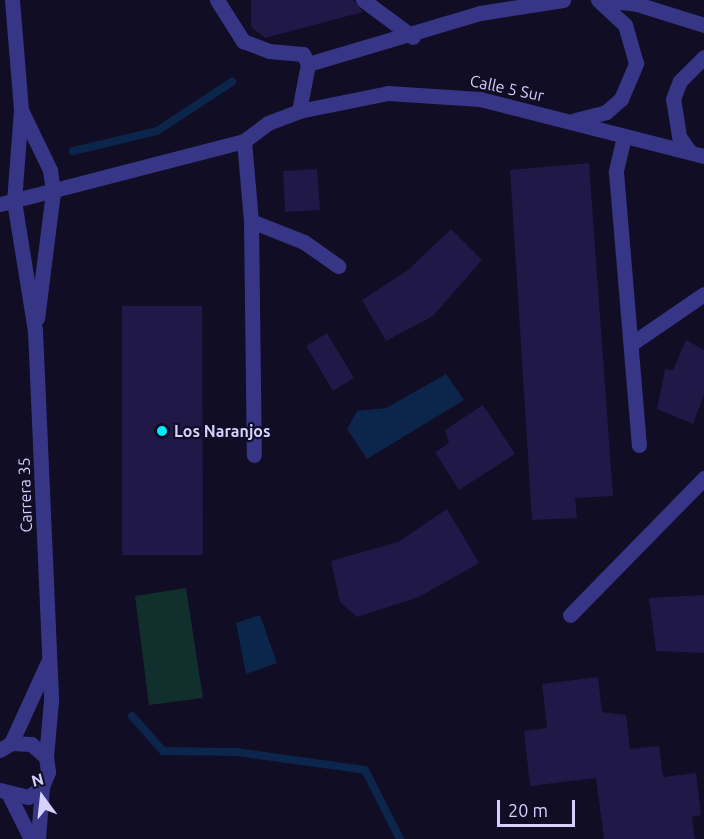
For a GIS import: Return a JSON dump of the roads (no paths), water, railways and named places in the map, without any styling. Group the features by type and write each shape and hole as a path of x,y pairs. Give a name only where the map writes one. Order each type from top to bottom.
{"street":[{"name":"Carrera 35","path":"12,0 21,110 7,202 35,330 50,659 46,758 42,787"},
{"path":"217,0 243,41 269,51 303,54 308,63 299,111"},
{"path":"363,0 413,37"},
{"path":"308,63 413,37 480,13 563,0"},
{"path":"600,0 637,4 704,26"},
{"path":"569,121 606,112 632,82 634,43 625,25 600,0"},
{"path":"697,154 679,136 673,99 680,81 704,57"},
{"name":"Calle 5 Sur","path":"7,202 244,141 268,123 299,111 388,93 441,94 569,121 697,154"},
{"name":"Carrera 35","path":"21,110 50,170 53,192 35,330"},
{"path":"624,136 616,172 639,445"},
{"path":"244,141 251,221 254,455"},
{"path":"251,221 304,242 338,266"},
{"path":"631,344 704,294"},
{"path":"570,615 704,478"},
{"name":"Carrera 35","path":"6,746 50,659"},
{"path":"6,746 31,744 46,758"},
{"path":"2,792 28,797 42,787"},
{"path":"38,839 42,787"},
{"path":"2,792 31,839"}],"water":[{"path":"446,374 464,400 367,459 347,429 357,411 386,408"},
{"path":"260,615 277,663 246,674 236,623"}],"waterway":[{"path":"73,151 157,131 232,82"},
{"path":"132,716 163,751 236,752 365,770 400,839"}],"place":[{"name":"Los Naranjos","path":"162,431"}]}
